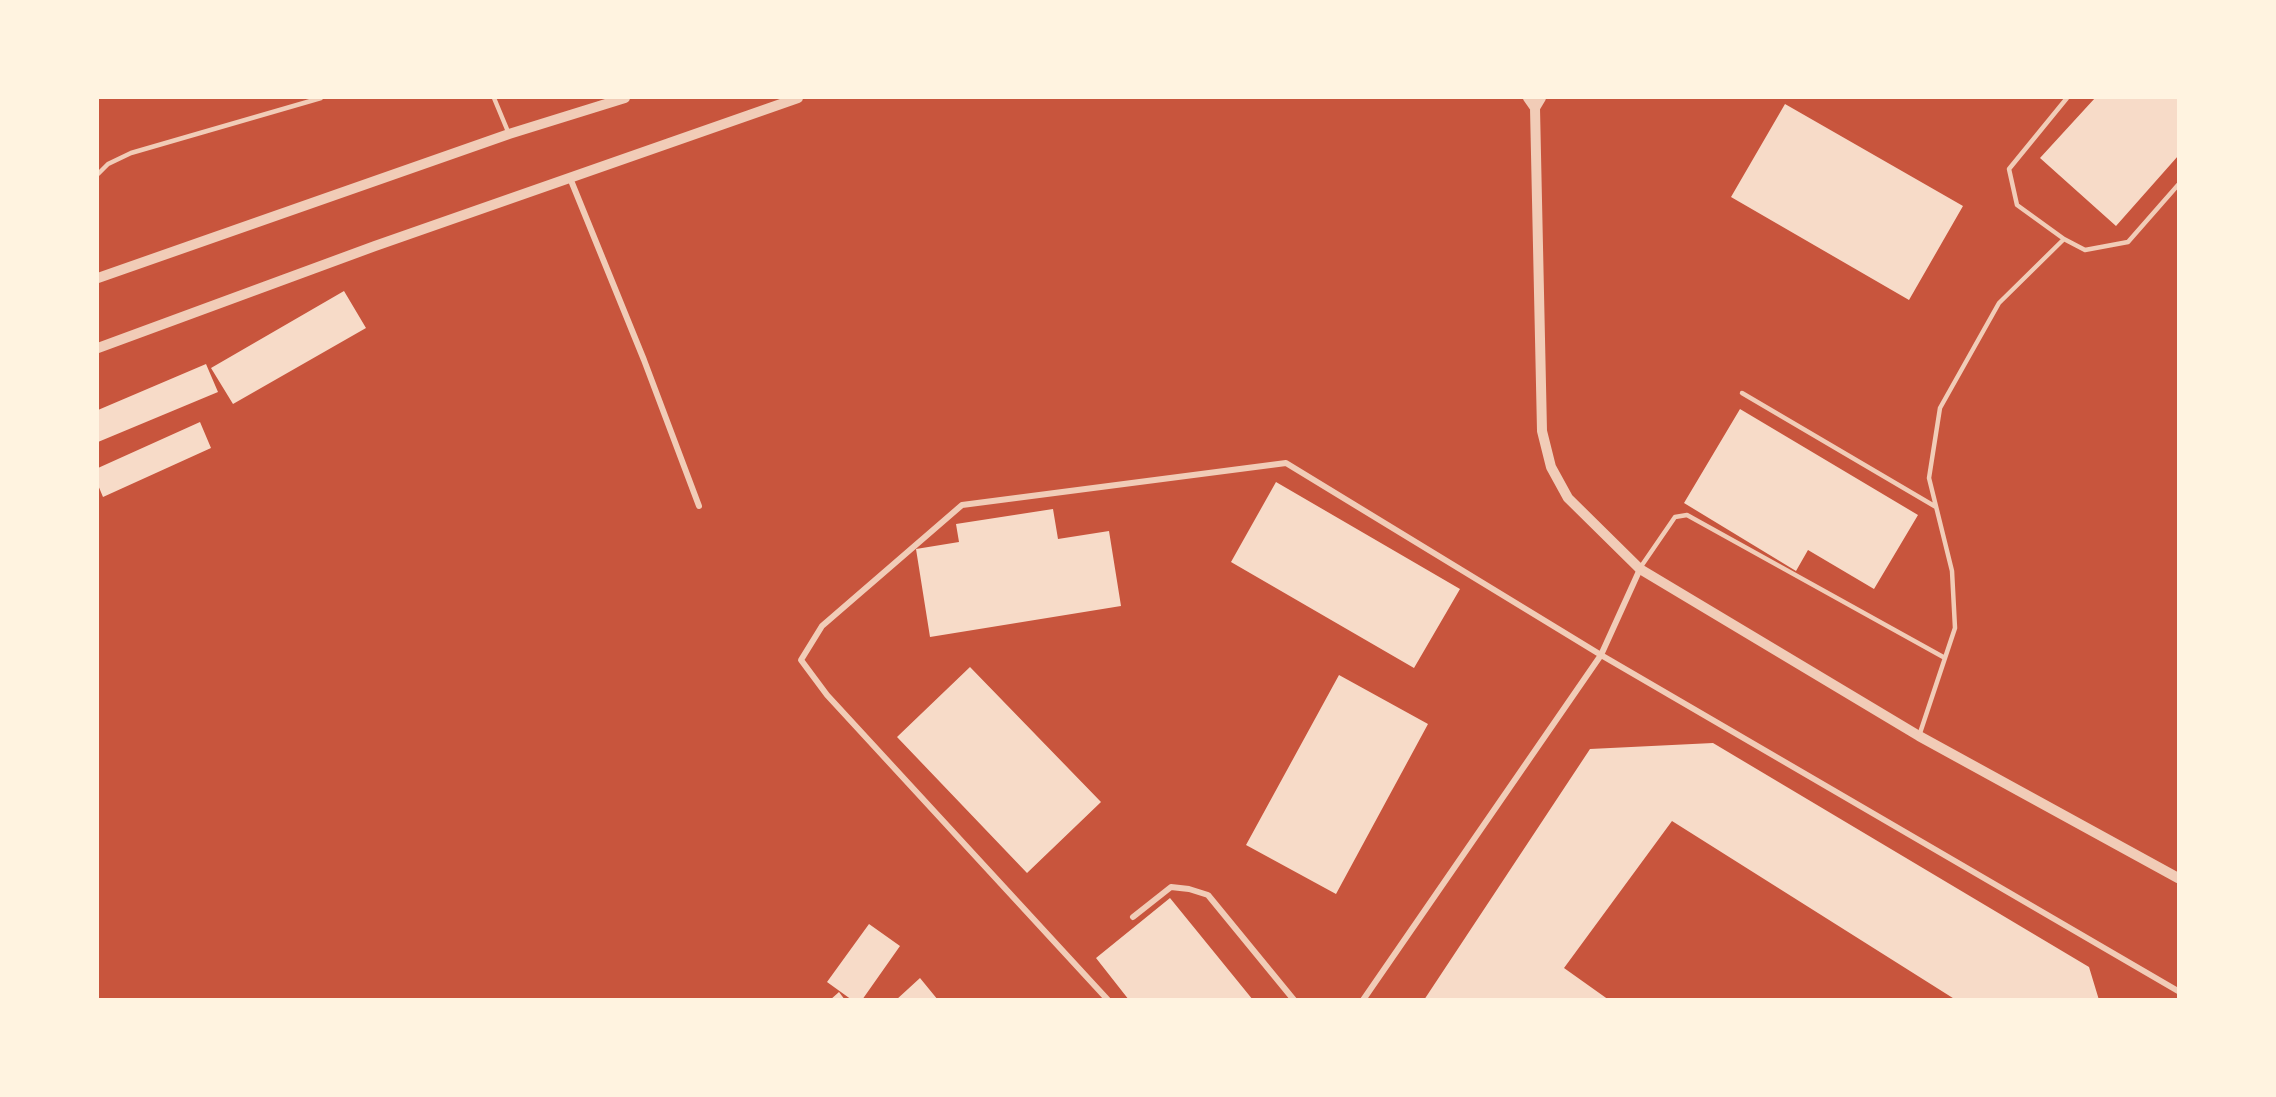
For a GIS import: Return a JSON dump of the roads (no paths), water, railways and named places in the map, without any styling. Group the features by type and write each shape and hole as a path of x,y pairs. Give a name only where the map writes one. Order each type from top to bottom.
{"street":[{"path":"98,278 509,134 625,98"},
{"path":"98,348 375,246 798,98"},
{"path":"1527,98 1535,108"},
{"path":"1541,98 1535,108 1542,431 1551,466 1568,498 1640,569 1919,736 2178,878"},
{"path":"569,177 644,360 699,506"},
{"path":"1108,999 827,696 801,660 822,626 962,505 1286,463 1601,655 2178,991"},
{"path":"1363,999 1601,655 1640,569"},
{"path":"1132,917 1171,887 1189,889 1208,895 1294,999"}],"lane":[{"path":"98,174 108,164 131,153 321,98"},
{"path":"494,98 509,134"},
{"path":"2067,98 2009,168 2017,205 2064,239 2085,249 2128,242 2178,185"},
{"path":"1919,736 1955,628 1952,571 1929,478 1940,408 1999,303 2064,239"},
{"path":"1742,393 1936,507"},
{"path":"1640,569 1675,516 1687,515 1945,658"}]}
